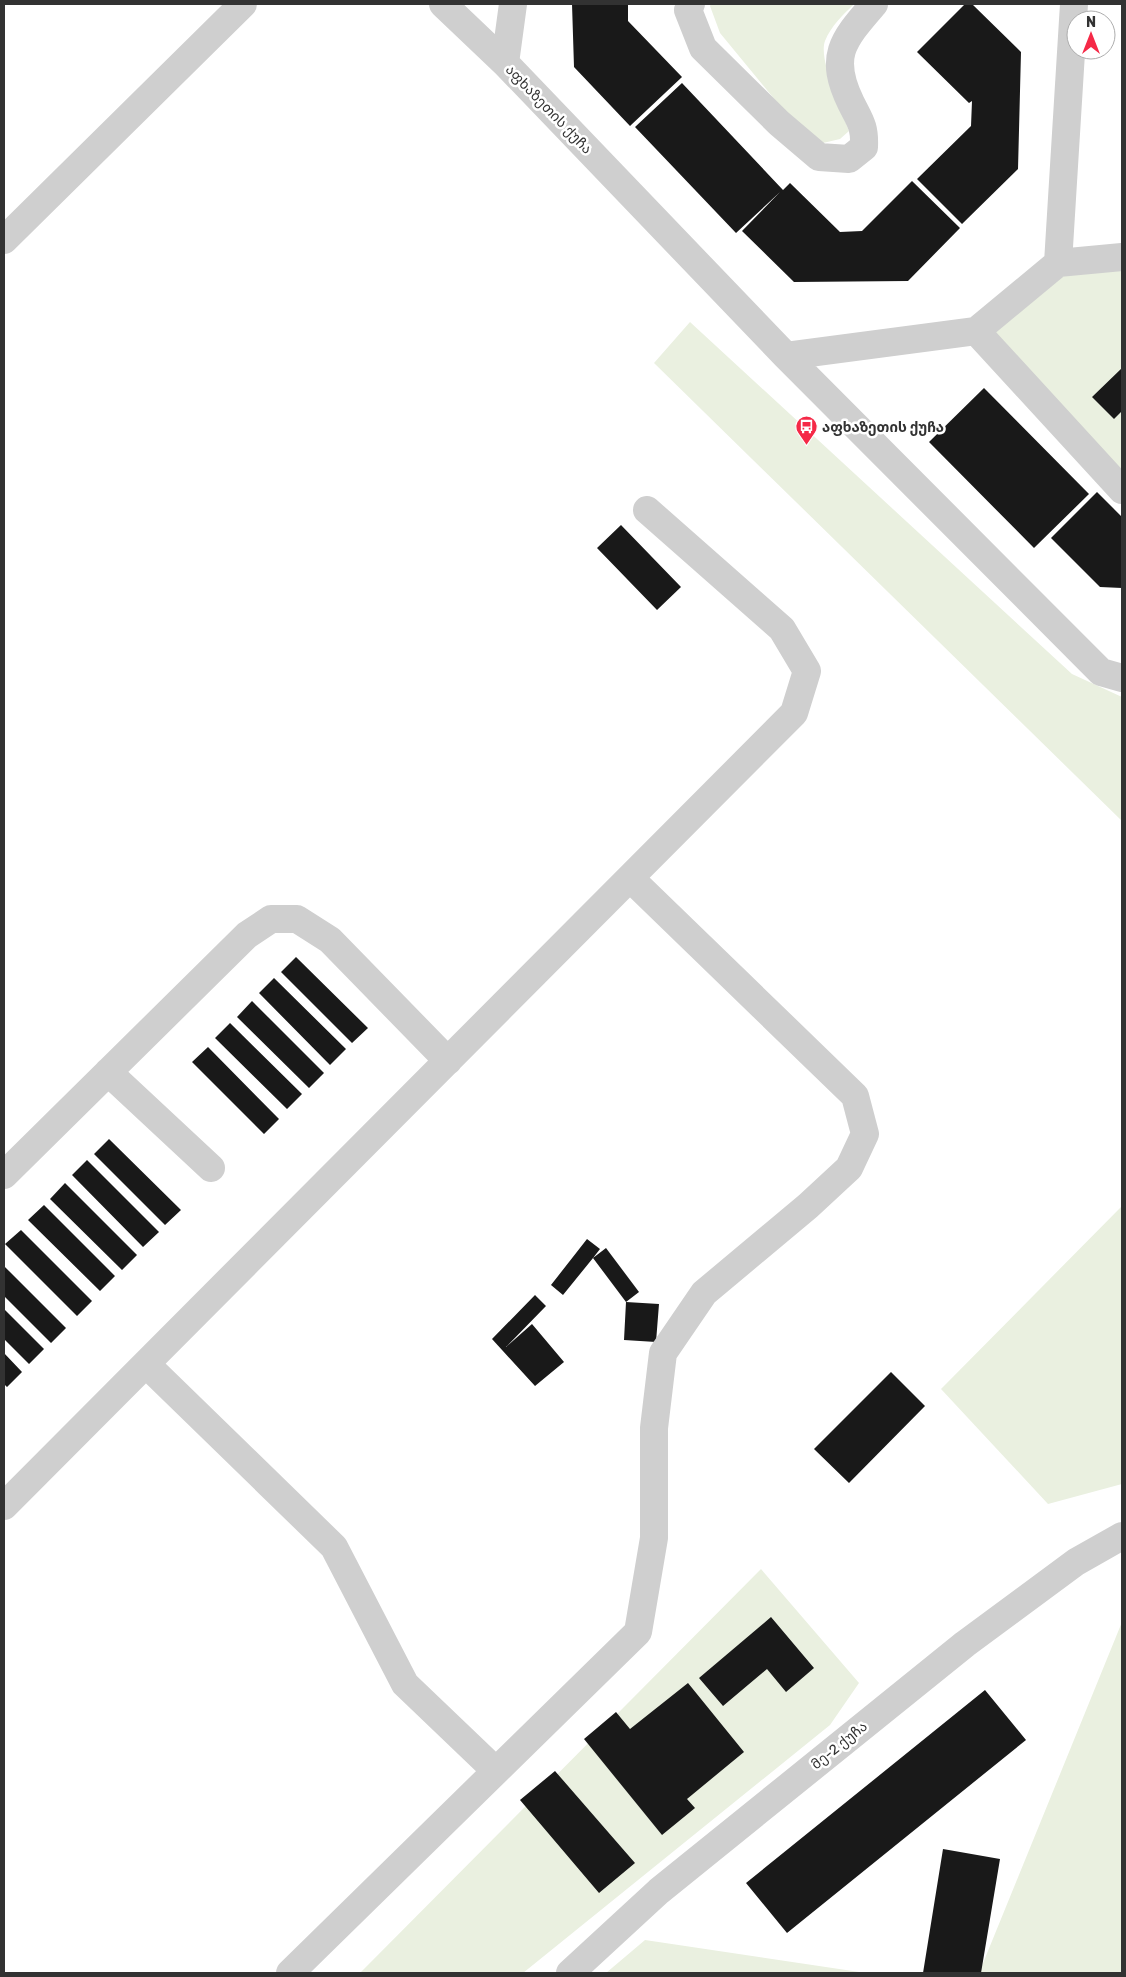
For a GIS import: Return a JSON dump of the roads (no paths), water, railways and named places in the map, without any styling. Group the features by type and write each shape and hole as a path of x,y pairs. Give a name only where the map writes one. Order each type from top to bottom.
{"street":[{"path":"4,240 243,4"},
{"name":"აფხაზეთის ქუჩა","path":"443,4 505,63 786,356 1102,672 1122,678"},
{"path":"505,63 513,4"},
{"path":"691,4 688,10 704,48 778,123 819,157 849,160 864,147 865,130 842,84 839,59 847,36 874,4"},
{"path":"1058,263 1074,4"},
{"path":"786,356 976,331 1058,263 1122,258"},
{"path":"976,331 1122,490"},
{"path":"4,1506 794,713 807,670 782,629 647,510"},
{"path":"290,1973 638,1632 654,1538 654,1428 663,1353 704,1294 808,1206 849,1168 865,1134 855,1096 630,878"},
{"path":"4,1175 247,935 271,919 297,919 330,940 448,1061"},
{"path":"108,1072 211,1168"},
{"path":"146,1364 334,1547 405,1684 496,1771"},
{"name":"მე-2 ქუჩა","path":"570,1973 659,1891 964,1644 1076,1562 1122,1536"}],"place":[{"name":"აფხაზეთის ქუჩა","path":"806,446"}]}
